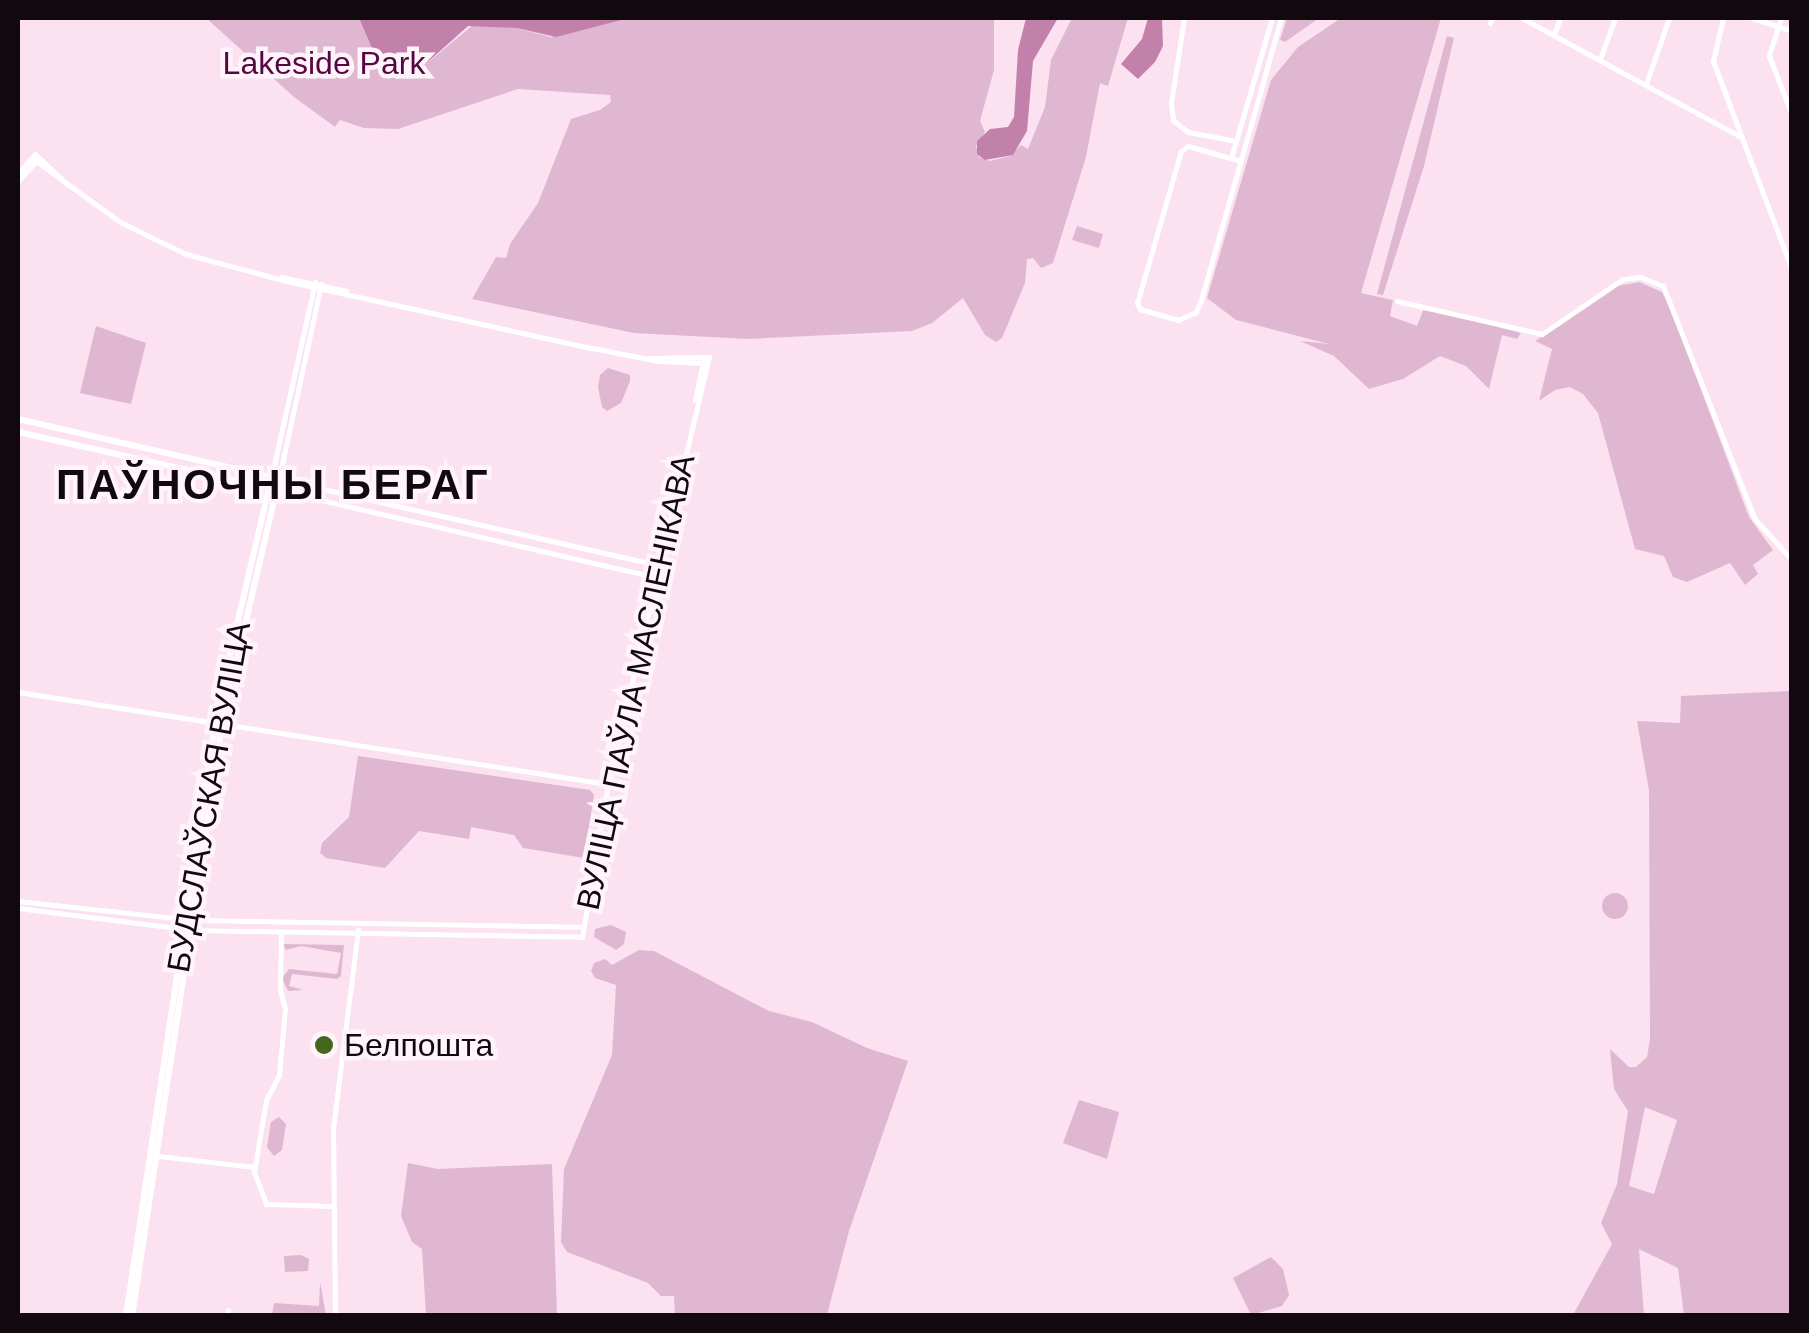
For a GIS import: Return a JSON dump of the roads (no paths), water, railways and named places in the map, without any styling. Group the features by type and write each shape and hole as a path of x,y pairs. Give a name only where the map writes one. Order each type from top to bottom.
{"main road":[{"path":"18,419 276,478"},
{"path":"18,432 272,489"},
{"name":"БУДСЛАЎСКАЯ ВУЛІЦА","path":"129,1316 158,1156 218,722 276,478"},
{"name":"БУДСЛАЎСКАЯ ВУЛІЦА","path":"129,1316 188,929"}],"street":[{"path":"1184,18 1171,103 1173,120 1188,132 1236,141"},
{"path":"1232,158 1272,18"},
{"path":"1241,161 1188,146 1181,151 1137,303 1143,311 1173,320 1185,320 1196,312 1241,161 1281,18"},
{"path":"1522,18 1739,136"},
{"path":"1554,34 1560,18"},
{"path":"1600,59 1615,18"},
{"path":"1646,84 1669,18"},
{"path":"1723,18 1713,60 1791,266"},
{"path":"1752,18 1792,32"},
{"path":"1781,18 1769,56 1792,116"},
{"path":"18,173 35,159"},
{"path":"18,181 35,159"},
{"path":"35,159 120,222 168,246 317,285"},
{"path":"1397,301 1542,334 1623,279 1640,277 1663,286 1749,505 1765,534 1792,560"},
{"name":"ВУЛІЦА ПАЎЛА МАСЛЕНІКАВА","path":"317,285 648,358 706,360 608,784 582,937 358,929"},
{"name":"БУДСЛАЎСКАЯ ВУЛІЦА","path":"276,478 317,285"},
{"path":"276,478 657,564"},
{"path":"272,489 654,577"},
{"path":"18,692 608,784"},
{"path":"18,905 358,929"},
{"path":"18,905 188,929 280,932 583,927"},
{"path":"335,1316 332,1206 336,1089 358,929"},
{"path":"280,932 280,990 285,1009 279,1075 266,1100 254,1167 266,1204 332,1206"},
{"path":"158,1156 254,1167"}],"place":[{"name":"Белпошта","path":"324,1045"}],"district":[{"name":"ПАЎНОЧНЫ БЕРАГ","path":"273,485"}],"park label":[{"name":"Lakeside Park","path":"324,63"}]}
